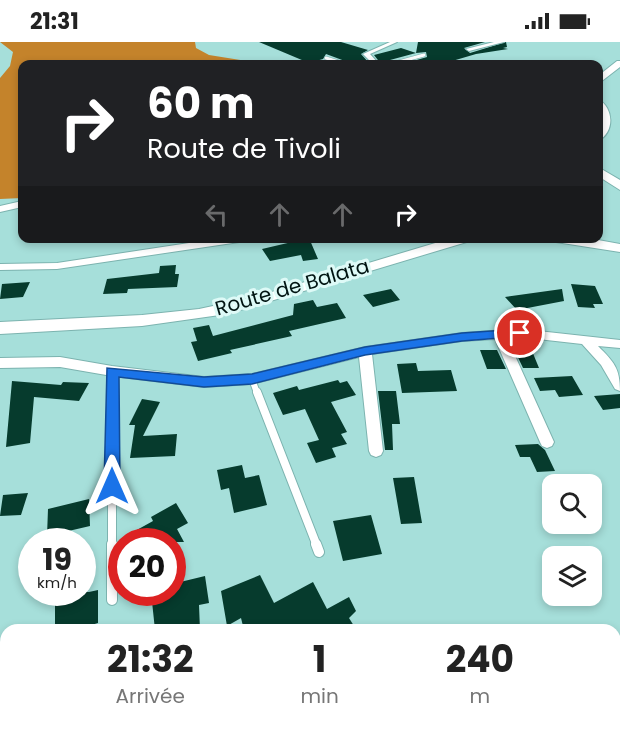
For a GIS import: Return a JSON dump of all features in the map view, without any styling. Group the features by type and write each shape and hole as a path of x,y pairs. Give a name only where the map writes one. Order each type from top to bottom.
{"main road":[{"path":"603,77 620,63"},
{"path":"603,108 607,113 607,127 603,132"},
{"path":"603,174 620,186"},
{"name":"Route de Balata","path":"0,328 161,319 226,309 311,286 428,247 448,243"},
{"path":"588,243 620,248"}],"street":[{"path":"280,42 289,42"},
{"path":"372,60 366,54 394,42"},
{"path":"469,49 501,42"},
{"path":"0,209 18,205"},
{"path":"0,267 57,266 212,243"},
{"path":"0,363 60,362 204,382 252,379 365,351 462,337 520,333 620,344"},
{"path":"499,334 547,442"},
{"path":"585,339 606,362 620,386"},
{"path":"365,351 376,451"}],"lane":[{"path":"406,60 424,55"},
{"path":"326,58 332,60"},
{"path":"112,371 112,528"},
{"path":"252,379 319,552"}],"shaded area":[{"path":"0,42 195,42 196,48 209,55 240,60 18,60 18,198 0,199 0,78 10,66 13,52"}],"building":[{"path":"259,42 341,42 368,50 361,54 366,60 342,60 326,54 320,60 302,60"},
{"path":"418,42 485,42 464,48 470,53 506,42 507,47 503,48 508,49 456,60 417,60 427,57 426,52 416,53"},
{"path":"401,48 416,53 390,60 378,60 374,55"},
{"path":"288,243 311,243 318,259 303,261 301,255 270,261 262,249"},
{"path":"176,265 175,274 179,274 177,287 128,289 127,293 103,294 107,279 159,273 160,266"},
{"path":"30,282 23,297 0,299 2,284"},
{"path":"571,284 595,286 603,304 593,304 595,308 578,307"},
{"path":"391,289 400,300 373,307 363,295"},
{"path":"562,289 564,301 517,310 505,297"},
{"path":"313,300 317,307 337,303 346,318 289,331 292,336 230,350 232,353 198,361 191,342 197,341 193,328 209,325 213,336 293,315 294,304"},
{"path":"514,349 532,351 539,368 523,368"},
{"path":"480,350 497,350 506,369 487,369"},
{"path":"416,363 418,371 451,370 457,391 402,393 397,364"},
{"path":"572,376 583,395 559,397 555,390 540,391 534,378"},
{"path":"338,380 340,383 347,381 356,395 331,402 347,432 341,434 347,444 332,448 336,457 316,463 307,443 319,440 305,409 283,415 273,393 297,386 299,390"},
{"path":"12,381 61,385 63,382 89,383 79,401 34,397 30,443 6,447"},
{"path":"378,391 396,391 400,424 392,424 393,450 385,450"},
{"path":"620,394 620,408 603,410 594,396"},
{"path":"142,399 160,402 143,436 177,434 175,456 130,458 135,425 129,425"},
{"path":"538,444 545,450 555,471 537,472 530,457 520,457 515,445"},
{"path":"242,465 245,478 259,475 267,505 234,513 229,488 221,490 217,470"},
{"path":"414,477 422,523 401,524 393,478"},
{"path":"28,493 21,515 0,516 3,495"},
{"path":"89,499 90,526 47,528 48,509"},
{"path":"176,503 188,523 179,528 140,528 153,521 151,517"},
{"path":"371,515 382,554 343,561 333,521"},
{"path":"260,575 274,603 313,582 327,609 349,597 356,611 349,618 353,624 242,624 241,618 227,624 221,591"},
{"path":"205,576 209,603 199,605 200,624 154,624 152,606 186,606 186,581"},
{"path":"96,590 98,590 98,623 55,624 55,606 96,606"}],"route":[{"path":"112,486 112,371 204,382 252,379 365,351 462,337 520,333"}]}
